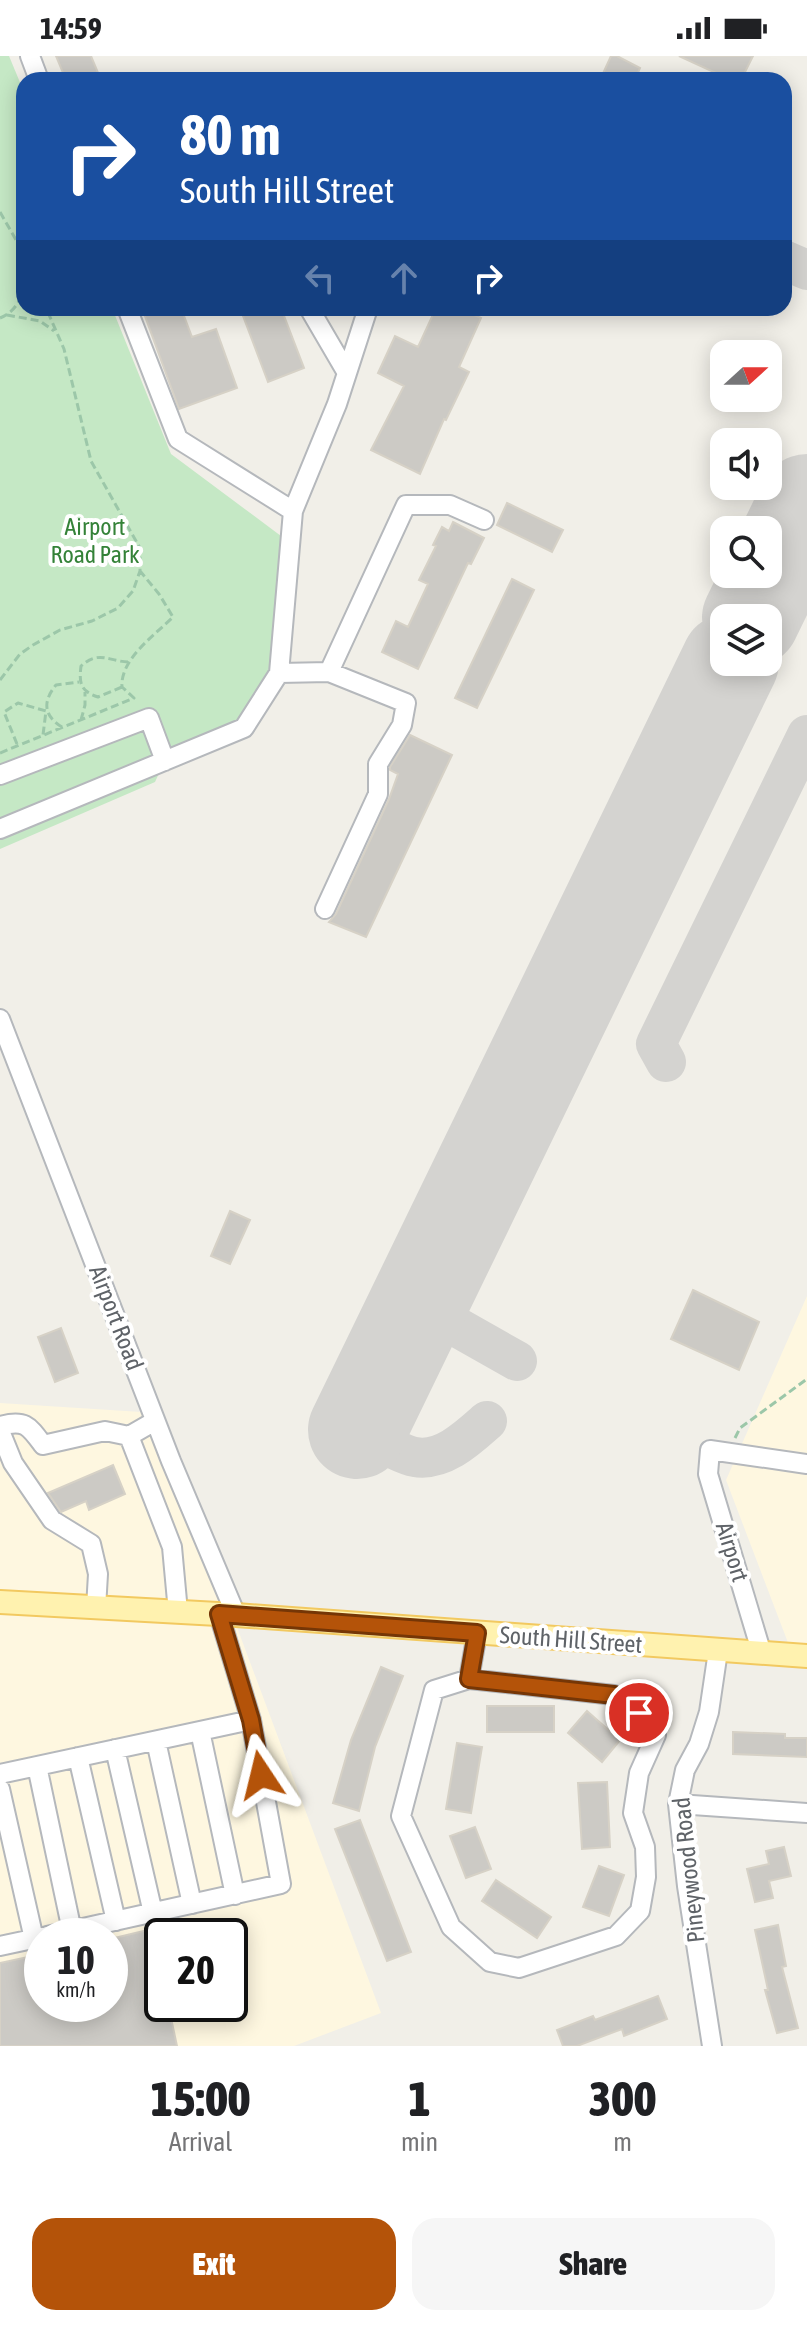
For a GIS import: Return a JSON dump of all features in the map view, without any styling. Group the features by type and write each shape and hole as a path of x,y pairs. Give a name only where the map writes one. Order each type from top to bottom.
{"main road":[{"name":"South Hill Street","path":"0,1602 807,1656"}],"street":[{"path":"130,316 178,439 293,511"},
{"path":"314,316 347,373"},
{"path":"0,828 244,728 279,673 293,511 337,404 365,316"},
{"path":"329,672 406,505 450,505 484,520"},
{"path":"279,673 329,672 406,703 402,725 378,764 378,794 325,909"},
{"path":"0,775 149,718 165,761"},
{"name":"Airport Road","path":"0,1019 228,1615 281,1884 235,1895"},
{"path":"96,1608 98,1574 91,1544 52,1520 13,1463 0,1429 15,1422 29,1426 43,1445 105,1431 129,1436 155,1421"},
{"path":"129,1436 172,1547 178,1612"},
{"path":"719,1451 807,1464"},
{"name":"Airport","path":"719,1451 708,1474 762,1654"},
{"path":"469,1679 477,1633"},
{"name":"Pineywood Road","path":"712,2046 678,1804 685,1770 699,1744 709,1712 718,1651"},
{"path":"469,1679 614,1695 639,1713 656,1735 639,1773 633,1813 645,1847 646,1877 640,1911 616,1936 519,1968 490,1962 451,1927 401,1816 434,1690 469,1679"},
{"path":"0,1774 251,1720"},
{"path":"128,1918 235,1895 200,1731"},
{"path":"156,1741 192,1904"},
{"path":"115,1749 153,1913"},
{"path":"78,1757 115,1918"},
{"path":"37,1766 69,1918"},
{"path":"0,1789 36,1918"},
{"path":"678,1804 807,1813"},
{"path":"0,1946 24,1941"}],"path":[{"path":"0,212 16,240"},
{"path":"0,318 16,306"},
{"path":"7,315 40,321 57,334"},
{"path":"0,680 20,654 33,645 60,630 92,621 118,608 133,591 140,571 140,548 91,461 64,349 49,316"},
{"path":"0,753 134,698 122,687 121,675 128,662 173,617 140,571"},
{"path":"81,720 85,692 79,682 81,666 91,658 103,656 128,662"},
{"path":"43,735 48,695 56,685 79,682"},
{"path":"85,692 98,697 122,687"},
{"path":"18,745 4,712 18,703 46,711 52,721 62,727"},
{"path":"719,1451 740,1428 807,1379"}],"shaded area":[{"path":"807,1296 807,1649 790,1648 726,1480"},
{"path":"0,1403 157,1413 381,2013 294,2046 0,2046"}],"green space":[{"name":"Airport Road Park","path":"0,56 9,56 16,73 16,316 115,316 171,454 281,536 274,653 255,712 161,769 155,782 0,849"}],"building":[{"path":"56,56 91,56 98,72 63,72"},
{"path":"611,56 640,68 638,72 604,72"},
{"path":"679,56 753,56 745,72 714,72"},
{"path":"145,316 184,316 192,337 216,329 237,388 179,409"},
{"path":"243,316 284,316 304,368 268,382"},
{"path":"432,316 481,318 459,367 469,372 420,474 371,450 404,386 378,373 395,336 418,347"},
{"path":"507,503 563,530 552,552 497,525"},
{"path":"453,522 484,538 471,564 468,563 418,669 382,652 396,621 408,627 428,584 419,580 436,546 433,545 442,527 449,531"},
{"path":"512,579 534,590 477,708 455,698"},
{"path":"410,735 452,755 366,937 329,922 336,914 389,799 398,774 390,767"},
{"path":"230,1211 250,1220 230,1264 211,1256"},
{"path":"693,1290 759,1322 739,1370 671,1339"},
{"path":"61,1328 78,1373 55,1382 38,1337"},
{"path":"113,1465 125,1494 89,1510 86,1501 61,1512 48,1493"},
{"path":"381,1667 403,1676 375,1747 359,1811 333,1803 351,1740"},
{"path":"487,1706 554,1706 554,1732 487,1732"},
{"path":"587,1711 620,1740 602,1762 568,1733"},
{"path":"733,1732 807,1738 807,1757 733,1754"},
{"path":"457,1743 482,1747 471,1813 446,1809"},
{"path":"607,1782 610,1847 582,1849 578,1783"},
{"path":"360,1820 411,1952 387,1961 335,1829"},
{"path":"475,1827 491,1869 466,1878 450,1836"},
{"path":"784,1847 791,1876 769,1881 773,1898 755,1902 747,1869 769,1864 766,1851"},
{"path":"599,1866 624,1875 609,1916 583,1907"},
{"path":"496,1880 551,1917 537,1938 482,1901"},
{"path":"778,1925 786,1966 782,1967 798,2028 777,2033 765,1990 768,1990 755,1930"},
{"path":"144,1931 144,2022 172,2022 177,2046 0,2046 0,1963 24,1958 24,2022 128,2022 128,1935"},
{"path":"658,1996 667,2019 624,2036 622,2029 577,2046 563,2046 557,2030 593,2016 595,2020"}],"taxiway":[{"path":"792,263 807,270"},
{"path":"666,1062 656,1044 807,735"},
{"path":"418,1305 517,1361"},
{"path":"357,1430 402,1453 425,1458 455,1447 487,1421"}],"runway":[{"path":"758,604 807,503"},
{"path":"357,1430 723,676"}],"route":[{"path":"261,1775 251,1720 219,1614 477,1633 469,1679 614,1695 639,1713"}]}
